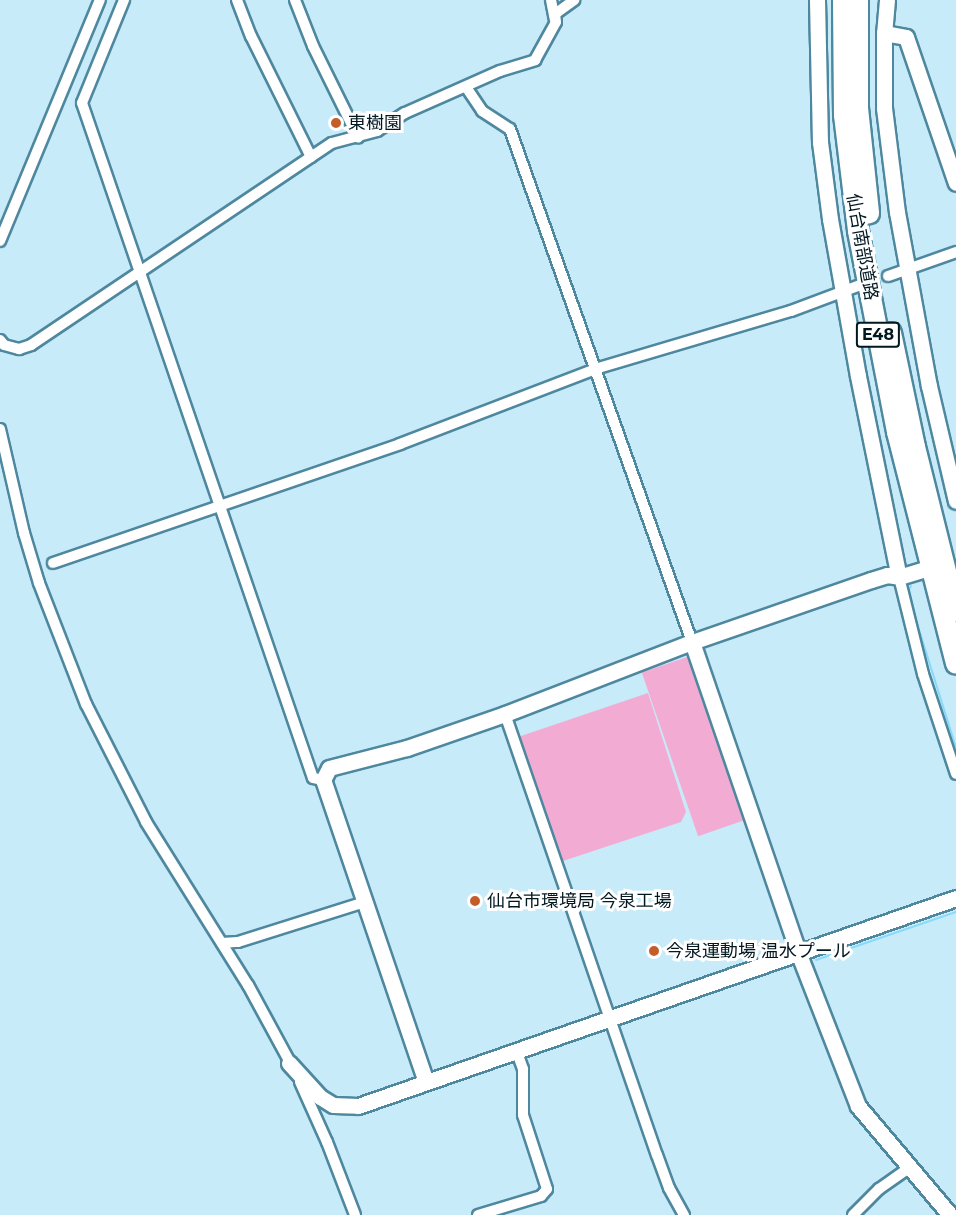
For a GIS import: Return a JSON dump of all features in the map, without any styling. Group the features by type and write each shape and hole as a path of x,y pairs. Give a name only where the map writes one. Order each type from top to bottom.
{"highway":[{"name":"仙台南部道路","path":"843,0 844,115 858,231 897,432 956,664"},
{"name":"仙台南部道路","path":"858,0 858,108 868,207 915,447 956,611"}],"street":[{"path":"0,241 100,0"},
{"path":"124,0 81,103 141,270 219,506 313,778 323,780"},
{"path":"237,0 251,36 311,157"},
{"path":"295,0 313,46 358,137"},
{"path":"551,0 556,22"},
{"path":"0,340 4,345 19,349 31,345 332,143 377,131 405,113 535,60 556,22 557,10 574,0"},
{"path":"817,0 815,17 820,142 842,294 899,578 923,674 956,774"},
{"path":"888,0 884,33 884,108 907,268 929,386 956,501"},
{"path":"884,33 906,37 956,183"},
{"path":"466,87 482,111 510,129 692,642 798,952 858,1106 950,1215"},
{"path":"888,276 956,252"},
{"path":"53,563 400,444 595,369 842,294 860,285"},
{"path":"0,429 14,493 36,573 86,704 146,822 222,943 289,1063 319,1123 355,1215"},
{"path":"426,1082 323,780 329,768 406,748 505,714 692,642 871,580 887,575 899,578 922,570"},
{"path":"505,714 669,1188 684,1215"},
{"path":"289,1063 320,1097 333,1106 345,1108 517,1053 611,1017 956,898"},
{"path":"222,943 238,942 364,902"},
{"path":"478,1215 541,1196 547,1189 523,1115 523,1070 517,1053"},
{"path":"854,1215 879,1189 910,1167"}],"shaded area":[{"path":"690,656 746,820 698,836 642,673"},
{"path":"648,693 686,812 681,822 560,862 518,737"}],"waterway":[{"path":"911,586 909,589 916,620 956,748"},
{"path":"816,960 956,912"},
{"path":"609,1032 662,1187 678,1215"}],"place":[{"name":"東樹園","path":"336,123"},
{"name":"仙台市環境局 今泉工場","path":"475,901"},
{"name":"今泉運動場 温水プール","path":"654,951"}]}
